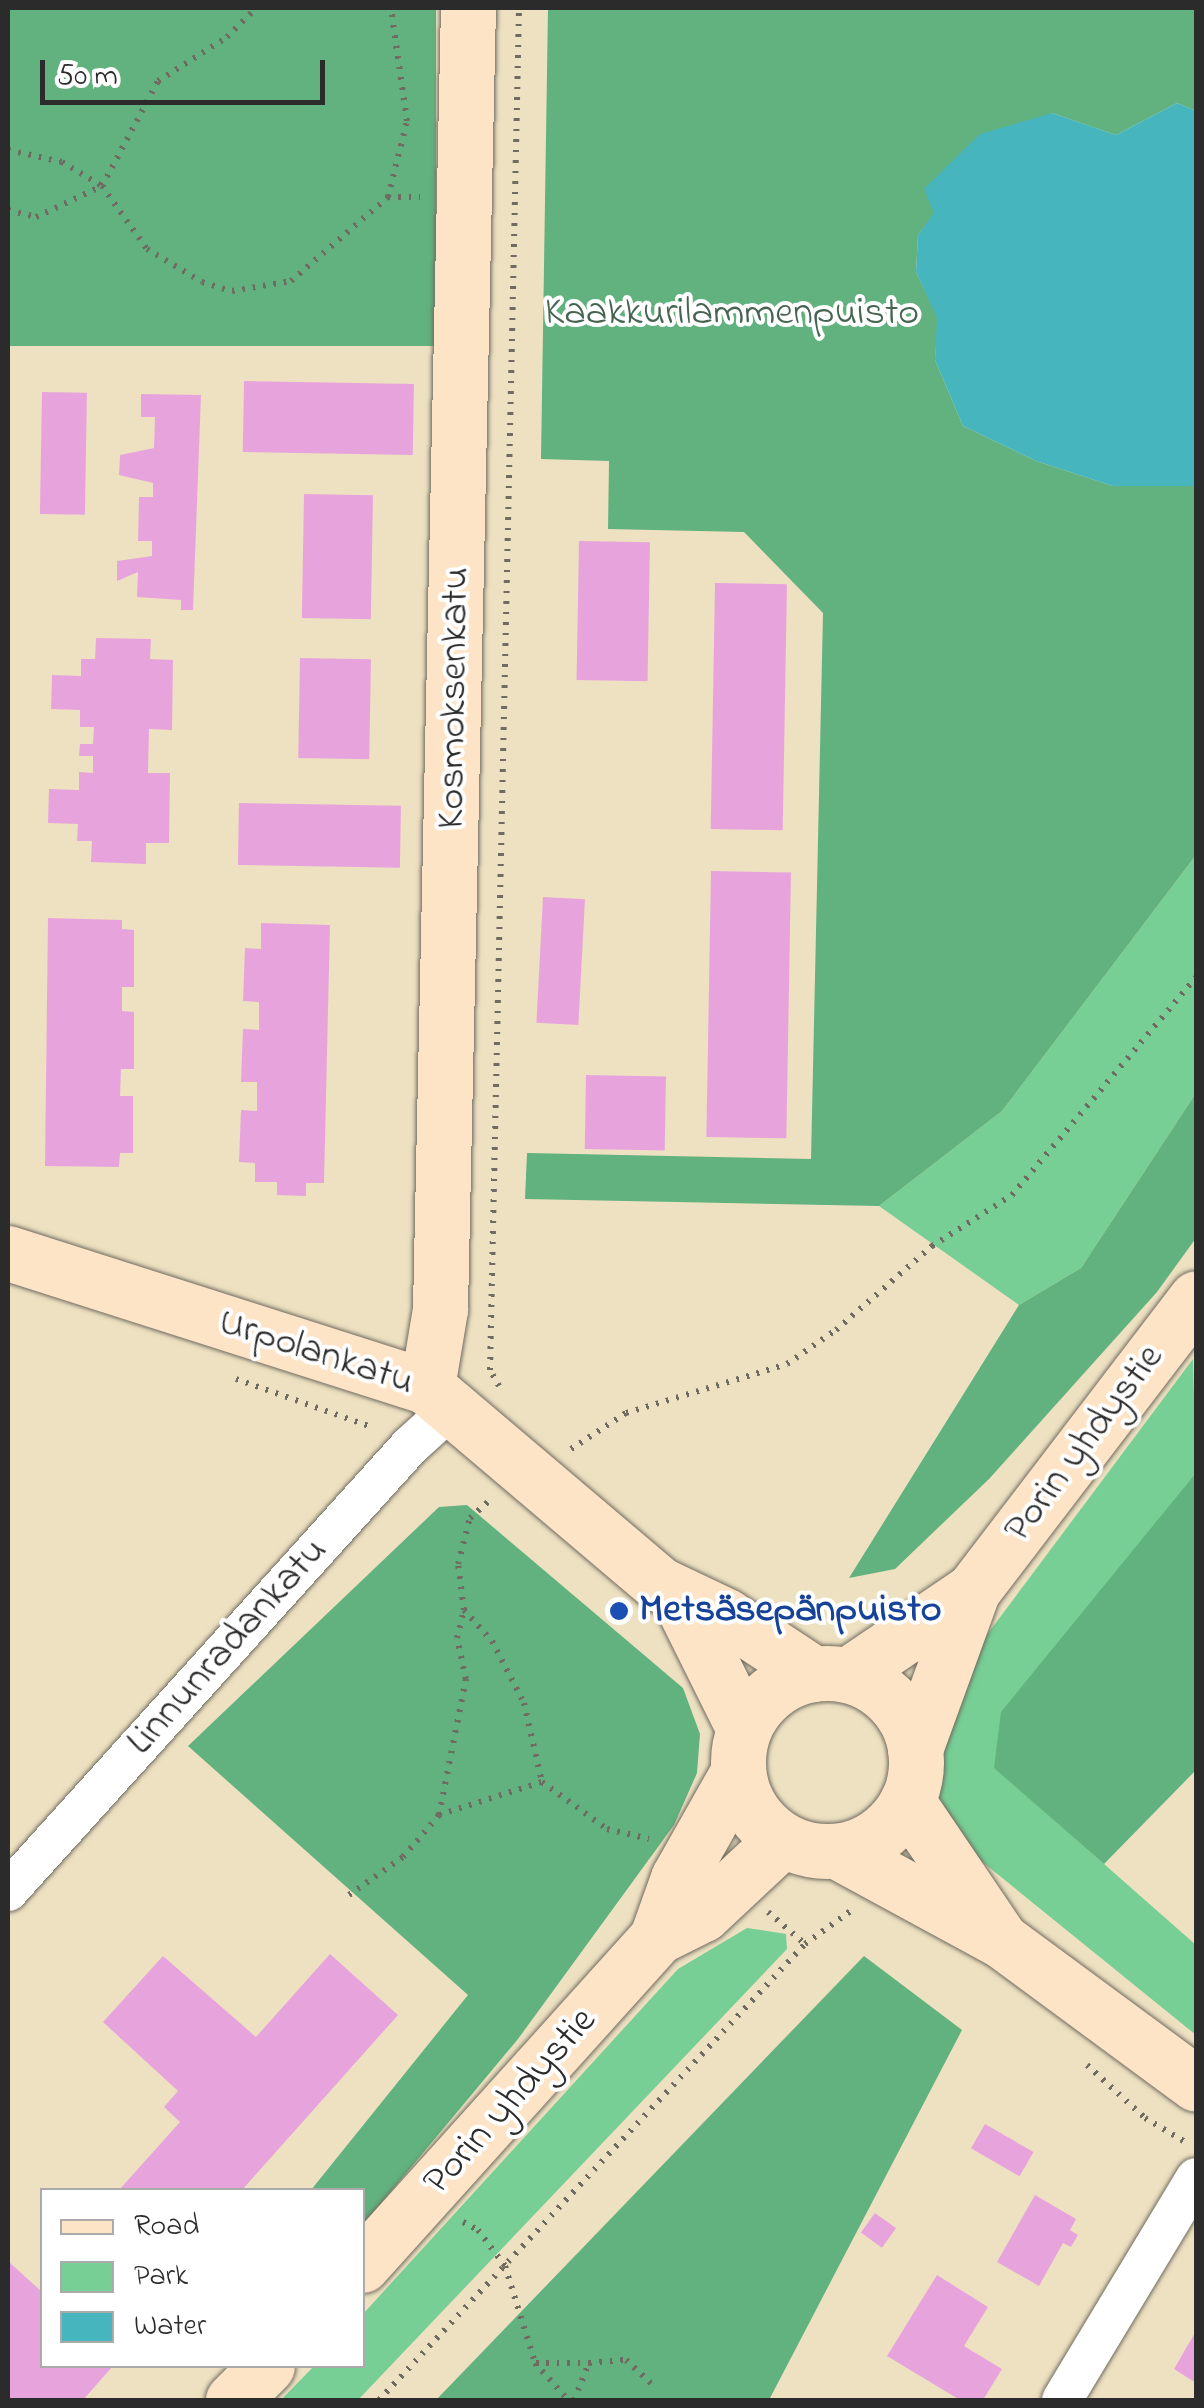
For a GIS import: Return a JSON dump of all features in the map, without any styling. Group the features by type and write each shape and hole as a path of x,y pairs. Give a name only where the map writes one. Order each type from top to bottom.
{"main road":[{"name":"Kosmoksenkatu","path":"457,1411 440,1309 468,8"},
{"name":"Urpolankatu","path":"8,1253 457,1411 509,1495 679,1598 726,1616 831,1675"},
{"name":"Porin yhdystie","path":"911,1775 973,1590 1196,1298"},
{"name":"Porin yhdystie","path":"831,1675 884,1655 924,1617 973,1590"},
{"name":"Urpolankatu","path":"679,1598 741,1750"},
{"path":"1002,1940 911,1775 895,1705 831,1675 773,1692 741,1750 747,1802 782,1840 837,1851 1002,1940 1196,2084"},
{"name":"Porin yhdystie","path":"657,1937 678,1878 741,1750"},
{"path":"837,1851 876,1836 911,1775"},
{"name":"Porin yhdystie","path":"365,2262 657,1937 703,1914 782,1840"},
{"path":"234,2400 265,2368"}],"street":[{"name":"Linnunradankatu","path":"8,1891 410,1446 457,1411"},
{"path":"1062,2400 1196,2178"}],"path":[{"path":"8,210 36,218 102,186 158,81 227,38 256,8"},
{"path":"8,150 62,162 102,186 146,249 202,282 258,291 291,280 388,197 407,122 392,8"},
{"path":"509,1495 464,1476 457,1411 514,1412 490,1370 518,8"},
{"path":"349,1895 403,1856 439,1815 466,1678 456,1638 464,1610 458,1564 470,1518 626,1413 787,1364 836,1330 932,1246 1012,1194 1196,977"},
{"path":"226,1375 353,1417 410,1446"},
{"path":"464,1610 492,1641 524,1703 542,1782 607,1829 665,1838"},
{"path":"439,1815 542,1782"},
{"path":"379,2400 805,1944 844,1912 862,1907"},
{"path":"1080,2059 1146,2118 1196,2149"},
{"path":"422,2201 478,2230 505,2266 535,2364 571,2400 589,2363"},
{"path":"535,2364 626,2360 652,2385"}],"green space":[{"path":"8,8 436,8 436,346 8,346"},
{"name":"Kaakkurilammenpuisto","path":"548,8 1196,8 1196,111 1177,103 1116,135 1052,113 935,213 918,235 916,272 938,318 935,360 963,426 1036,461 1113,486 1196,486 1196,855 1002,1111 879,1206 525,1199 527,1153 811,1159 823,613 744,532 608,529 609,461 541,459"},
{"path":"1196,855 1196,1093 1081,1268 1019,1305 879,1206 1002,1111"},
{"path":"1196,1093 1196,1238 1157,1292 989,1479 895,1569 849,1578 1019,1305 1081,1268"},
{"path":"1193,1359 1196,1473 994,1767 1196,1945 1196,2035 959,1843 934,1789 947,1715 983,1640"},
{"path":"1196,1473 1196,1770 1104,1864 994,1768 1001,1712"},
{"path":"467,1505 683,1688 700,1734 697,1773 674,1825 518,2039 365,2223 365,2188 313,2188 468,1995 188,1746 439,1507"},
{"path":"747,1928 786,1934 787,1949 358,2400 281,2400 312,2368 365,2368 365,2312 678,1969"},
{"path":"864,1956 962,2030 769,2400 436,2400"}],"water":[{"path":"1177,103 1196,111 1196,486 1113,486 1036,461 963,426 935,360 937,318 916,272 918,235 934,213 924,189 980,134 1052,113 1116,135"}],"building":[{"path":"244,381 414,384 413,455 243,452"},
{"path":"42,392 87,393 85,515 40,514"},
{"path":"141,394 201,395 193,610 181,610 181,600 137,597 138,572 117,581 117,561 152,556 152,541 138,541 139,497 153,497 153,483 119,475 120,455 154,448 155,417 141,417"},
{"path":"304,494 373,495 371,619 302,618"},
{"path":"579,541 650,542 648,681 577,680"},
{"path":"715,583 787,584 783,830 711,829"},
{"path":"96,638 151,639 150,659 173,660 172,730 149,729 148,773 170,773 169,843 146,843 146,864 91,862 92,841 77,841 78,824 48,823 49,789 79,790 79,772 93,773 93,756 79,756 80,744 93,744 94,727 80,727 80,710 51,709 52,675 81,676 81,659 95,659"},
{"path":"300,658 371,659 369,759 298,758"},
{"path":"239,803 401,806 400,868 238,865"},
{"path":"711,871 791,872 786,1138 706,1137"},
{"path":"543,897 585,899 578,1025 536,1023"},
{"path":"48,918 122,920 122,929 134,930 134,987 122,987 122,1011 134,1012 134,1069 121,1069 120,1096 133,1096 133,1153 120,1153 119,1167 45,1166"},
{"path":"261,923 330,925 324,1183 306,1183 306,1196 277,1195 277,1182 255,1182 255,1163 239,1162 241,1110 257,1111 257,1082 241,1082 243,1029 259,1030 259,1002 243,1001 245,948 261,949"},
{"path":"586,1075 666,1076 665,1150 585,1149"},
{"path":"330,1954 398,2015 244,2188 121,2188 180,2122 164,2107 178,2091 103,2022 163,1956 256,2037"},
{"path":"985,2124 1033,2152 1019,2176 971,2148"},
{"path":"1035,2195 1076,2219 1070,2230 1078,2235 1071,2247 1063,2243 1039,2286 997,2262"},
{"path":"875,2213 896,2228 882,2248 861,2232"},
{"path":"8,2261 40,2290 40,2368 111,2368 83,2400 8,2400"},
{"path":"937,2275 988,2307 964,2346 1002,2369 983,2400 960,2400 887,2356"},
{"path":"1196,2331 1196,2383 1174,2369"}],"place":[{"name":"Metsäsepänpuisto","path":"619,1611"}]}
